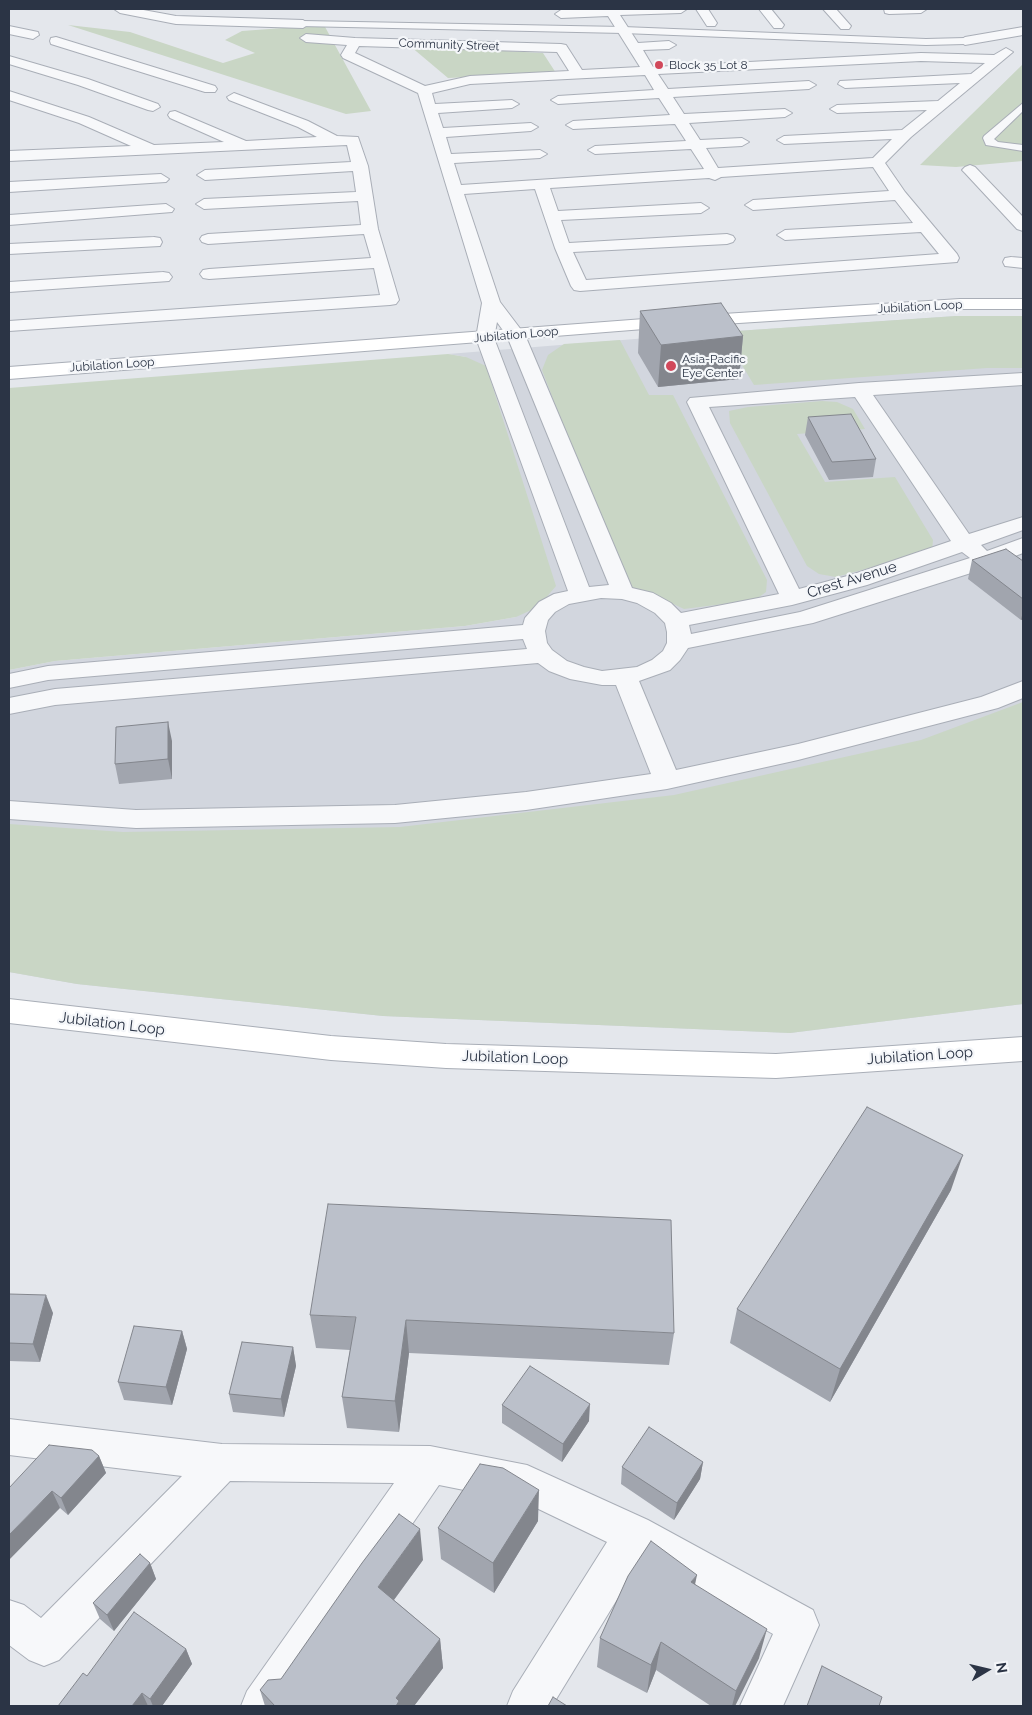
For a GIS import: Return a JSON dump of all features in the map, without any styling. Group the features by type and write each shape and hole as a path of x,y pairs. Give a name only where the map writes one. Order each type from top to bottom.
{"main road":[{"name":"Jubilation Loop","path":"9,373 960,304 1023,304"},
{"name":"Jubilation Loop","path":"9,1011 322,1047 455,1056 776,1066 1023,1049"}],"street":[{"path":"120,9 176,20 303,24"},
{"path":"560,14 611,10 681,9"},
{"path":"702,9 712,23"},
{"path":"765,9 778,24"},
{"path":"829,9 845,26"},
{"path":"891,12 921,9"},
{"path":"611,10 715,175"},
{"path":"9,30 33,35"},
{"path":"457,190 715,175 878,162 906,134 976,78 997,59 1009,42 1023,31"},
{"name":"Community Street","path":"306,38 355,42 561,48 578,75"},
{"path":"965,41 1009,42"},
{"path":"56,42 210,90"},
{"path":"355,42 348,55 424,92 438,86 470,80 747,67 918,53 997,59"},
{"path":"634,47 669,44"},
{"path":"800,49 811,62"},
{"path":"737,54 747,67"},
{"path":"9,60 83,82 153,106"},
{"path":"65,88 130,64"},
{"path":"845,84 976,78"},
{"path":"558,100 809,85"},
{"path":"424,92 436,134 447,159 457,190 491,303 516,335 623,592"},
{"path":"9,95 84,120 155,151"},
{"path":"9,110 47,95"},
{"path":"234,97 303,124 333,140"},
{"path":"428,109 512,104"},
{"path":"837,110 943,105"},
{"path":"573,125 785,113"},
{"path":"175,115 246,145"},
{"path":"436,134 531,127"},
{"path":"784,140 906,134"},
{"path":"9,156 155,151 353,140 366,196 370,229 381,262 390,300 9,326"},
{"path":"595,150 742,142"},
{"path":"447,159 540,154"},
{"path":"541,185 563,248 580,286 951,258 899,195 878,162"},
{"path":"205,175 360,166"},
{"path":"970,170 1023,226"},
{"path":"9,187 161,180"},
{"path":"753,204 899,195"},
{"path":"204,204 366,196"},
{"path":"553,216 701,208"},
{"path":"9,220 166,209"},
{"path":"785,235 925,227"},
{"path":"208,239 370,229"},
{"path":"563,248 727,239"},
{"path":"9,249 154,242"},
{"path":"209,274 381,262"},
{"path":"9,287 163,277"},
{"path":"491,303 485,338 580,593"},
{"path":"792,598 697,402 1023,378"},
{"path":"859,389 964,543 987,559"},
{"name":"Crest Avenue","path":"677,632 859,580 1023,523"},
{"name":"Crest Avenue","path":"677,632 806,618 870,599 1023,545"},
{"path":"601,591 623,592 663,608 677,632 672,655 661,665 645,672 625,677 602,678 578,674 558,666 543,655 536,643 533,631 538,618 547,607 562,599 580,593 601,591"},
{"path":"9,681 48,673 533,631"},
{"path":"9,706 55,697 543,655"},
{"path":"625,677 667,780"},
{"path":"9,810 136,819 395,814 526,801 667,780 827,745 989,703 1023,689"},
{"path":"9,1437 222,1462 430,1465 527,1484 634,1534 798,1625 761,1706"},
{"path":"9,1620 44,1645 222,1462"},
{"path":"262,1706 430,1465"},
{"path":"528,1706 634,1534"}],"lane":[{"path":"303,24 623,30 926,42 965,41"},
{"path":"1023,106 988,138 990,143 1023,148"}],"shaded area":[{"path":"956,316 1023,316 1023,1004 790,1033 383,1016 77,984 9,972 9,670 55,661 465,626 516,617 466,357 448,354"}],"green space":[{"path":"68,25 130,32 223,63 255,53 225,40 242,31 324,25 371,111 346,114"},
{"path":"410,46 543,53 556,73 448,78"},
{"path":"1023,64 1023,161 956,167 920,165"},
{"path":"956,316 1023,316 1023,368 987,368 754,385 722,332"},
{"path":"620,340 649,395 673,395 767,580 766,592 755,600 684,609 654,595 629,588 622,581 542,370 548,355 564,344"},
{"path":"448,354 466,357 486,366 556,586 538,607 516,617 465,626 55,661 9,670 9,388"},
{"path":"822,401 837,402 853,409 865,429 797,434 825,482 895,477 933,540 932,551 836,577 819,574 807,566 730,423 729,411 748,407"},
{"path":"1023,702 1023,1004 790,1033 383,1016 77,984 9,972 9,824 123,832 400,827 674,795 921,740"}],"building":[{"path":"721,303 743,336 661,345 640,311"},
{"path":"851,414 876,459 832,462 808,417"},
{"path":"1006,549 1023,561 1023,599 972,560"},
{"path":"168,722 168,759 115,764 116,727"},
{"path":"867,1107 963,1155 840,1369 737,1309"},
{"path":"328,1204 671,1220 674,1333 406,1320 395,1401 342,1397 356,1317 310,1315"},
{"path":"9,1294 46,1295 33,1344 9,1343"},
{"path":"134,1326 182,1331 166,1387 118,1382"},
{"path":"242,1342 293,1347 281,1399 229,1394"},
{"path":"530,1366 590,1404 563,1444 502,1405"},
{"path":"649,1427 703,1462 677,1503 622,1467"},
{"path":"49,1445 92,1450 99,1456 61,1498 52,1491 9,1535 9,1488"},
{"path":"480,1464 503,1468 539,1490 493,1563 438,1528"},
{"path":"399,1514 420,1529 378,1587 440,1639 396,1698 399,1701 396,1706 275,1706 260,1690 268,1680 281,1679 362,1563"},
{"path":"651,1541 697,1575 691,1582 767,1629 736,1691 661,1642 651,1665 600,1638 628,1576"},
{"path":"140,1554 150,1563 107,1615 93,1603"},
{"path":"134,1612 186,1649 150,1699 142,1693 132,1706 58,1706 83,1673 87,1676"},
{"path":"822,1666 882,1697 879,1706 807,1706"},
{"path":"553,1697 567,1706 548,1706"}],"place":[{"name":"Block 35 Lot 8","path":"659,65"},
{"name":"Asia-Pacific Eye Center","path":"671,366"}]}
